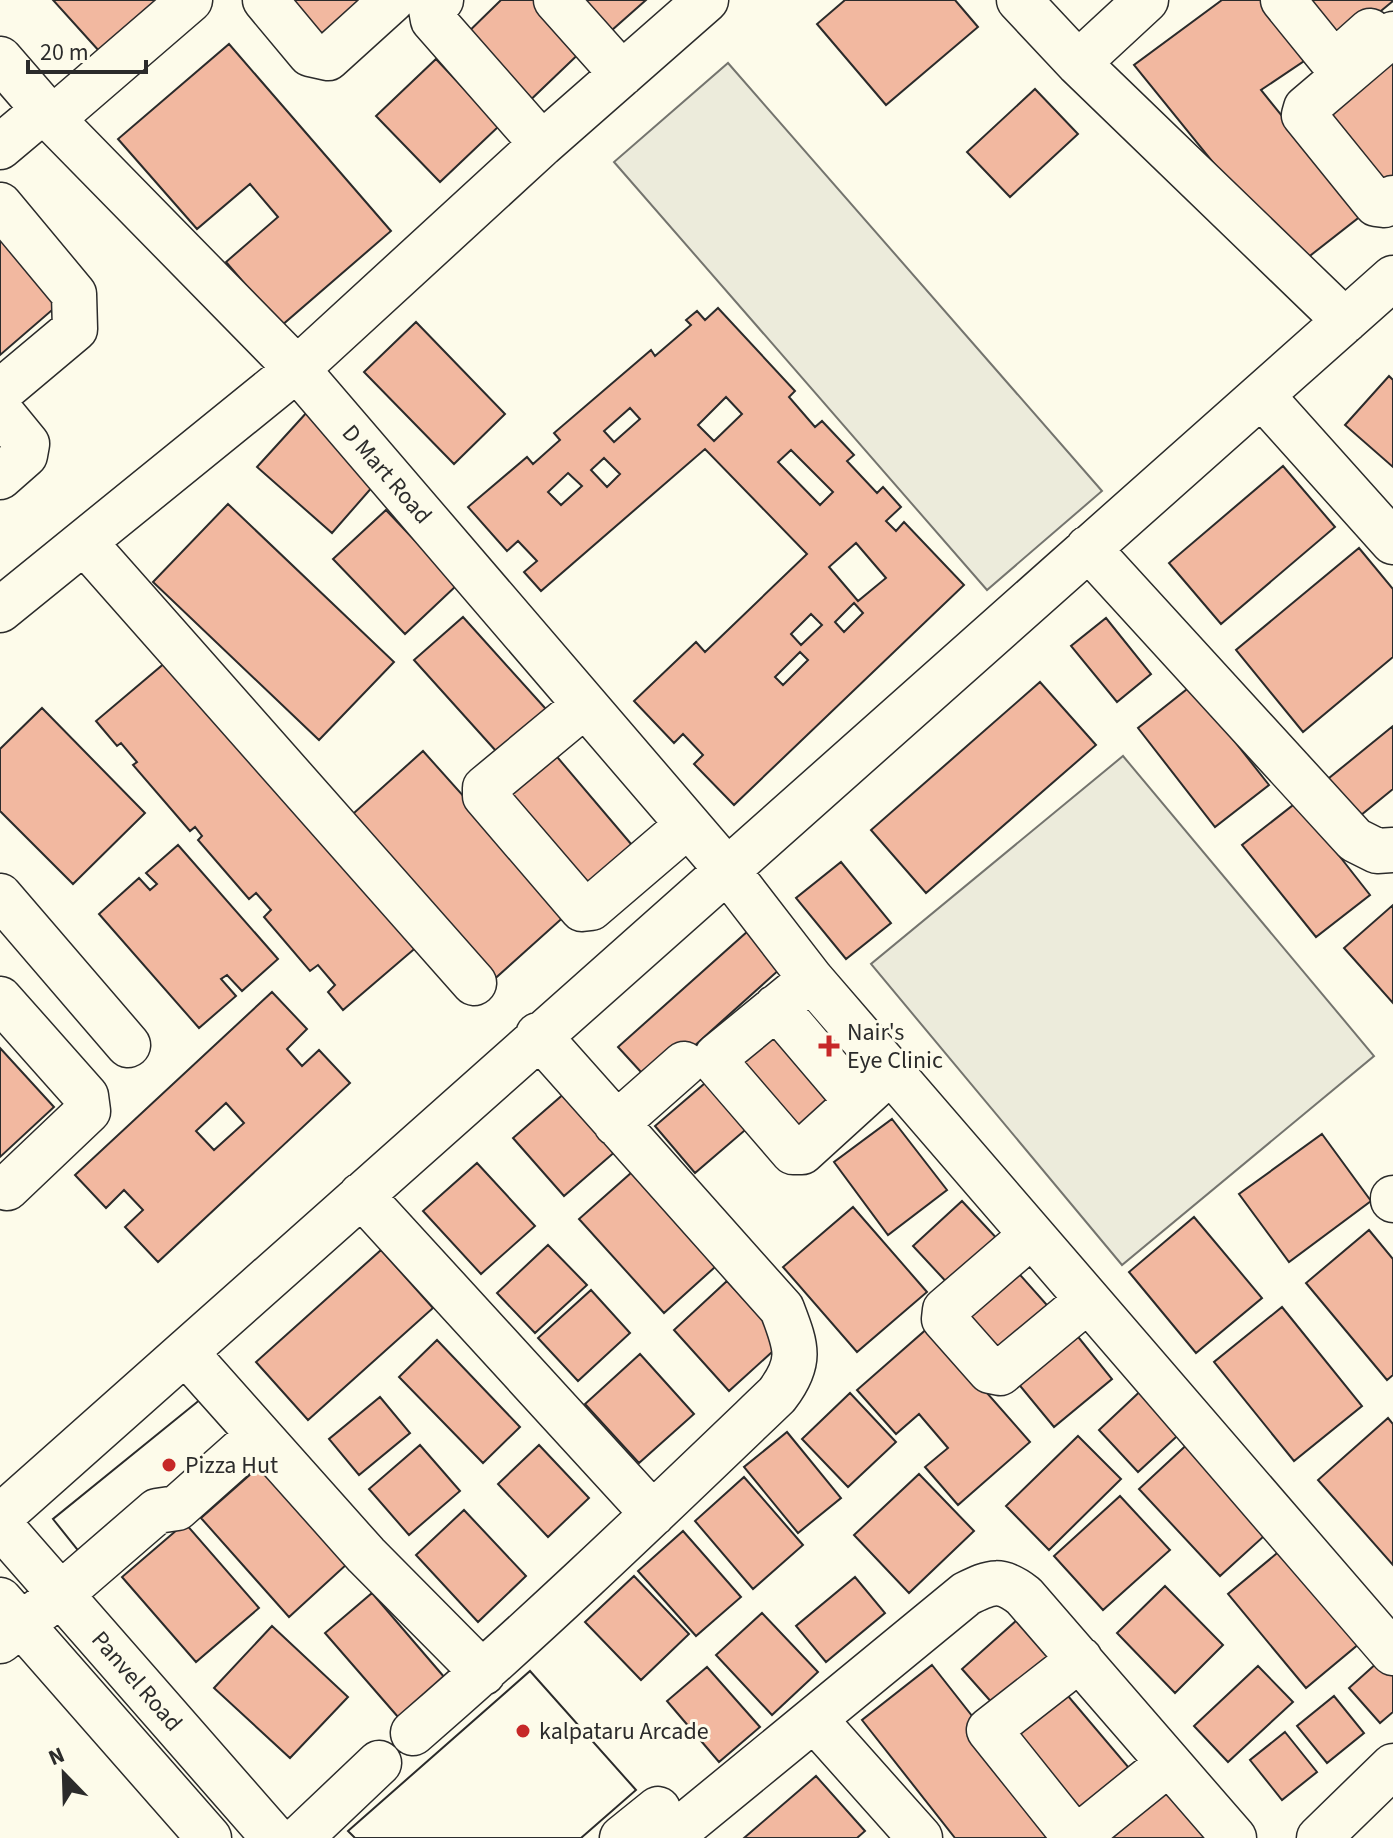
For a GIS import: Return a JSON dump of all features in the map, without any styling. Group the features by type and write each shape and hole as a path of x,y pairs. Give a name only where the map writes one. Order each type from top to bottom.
{"street":[{"path":"0,147 48,114 190,0"},
{"path":"265,0 310,54 328,58 392,0"},
{"path":"441,0 431,9 433,20 542,144"},
{"path":"556,0 622,74"},
{"path":"1019,0 1078,63 1345,321"},
{"path":"1078,63 1146,0"},
{"path":"1283,0 1330,58 1342,56 1393,11"},
{"path":"0,610 297,369 702,2"},
{"path":"1393,34 1306,108 1304,115 1376,204 1384,205 1393,198"},
{"name":"D Mart Road","path":"4,71 297,369 727,870 817,985 1393,1653"},
{"path":"0,205 74,294 75,329 0,392"},
{"path":"0,1517 538,1035 1263,397 1393,278"},
{"path":"1263,397 1393,542"},
{"path":"0,411 27,444 25,455 0,477"},
{"path":"84,542 474,983"},
{"path":"1088,548 1355,840 1377,851 1393,850"},
{"path":"585,705 485,788 485,796 552,875 582,909 591,908 688,825"},
{"path":"0,896 128,1045"},
{"path":"817,985 717,1056 717,1064 793,1152 802,1152 891,1071"},
{"path":"0,999 86,1096 88,1111 7,1188"},
{"path":"781,1013 857,1102"},
{"path":"413,1733 483,1673 653,1514 777,1395 793,1375 796,1348 782,1309 538,1035"},
{"path":"616,1124 684,1064"},
{"path":"361,1195 653,1514"},
{"path":"1032,1235 945,1310 944,1319 990,1371 1000,1373 1088,1300"},
{"path":"186,1353 366,1555 483,1673"},
{"path":"7,1621 61,1594 157,1511 177,1508 259,1435"},
{"name":"Panvel Road","path":"0,1525 274,1838"},
{"path":"622,1838 663,1823 814,1719 966,1594 986,1584 1008,1584 1024,1596 1069,1667 1159,1772 1234,1838"},
{"name":"Panvel Road","path":"7,1621 209,1838"},
{"path":"1069,1667 989,1730 1073,1835 1080,1835 1159,1772"},
{"path":"814,1719 920,1838"},
{"path":"300,1838 379,1763"},
{"path":"1330,1835 1393,1766"}],"shaded area":[{"path":"728,63 1102,491 987,590 614,162"},
{"path":"1123,756 1374,1056 1122,1265 871,964"}],"building":[{"path":"53,0 158,0 100,52"},
{"path":"276,0 365,0 314,44"},
{"path":"501,0 547,0 589,44 521,109 457,43"},
{"path":"568,0 646,0 603,38"},
{"path":"845,0 955,0 978,27 886,105 817,24"},
{"path":"1222,0 1269,0 1316,53 1261,90 1362,215 1297,266 1134,65"},
{"path":"1295,0 1392,0 1393,1 1336,48"},
{"path":"229,44 391,231 281,326 226,262 278,217 250,184 197,229 118,139"},
{"path":"1393,49 1393,186 1388,190 1319,111"},
{"path":"436,59 499,126 440,182 376,116"},
{"path":"1035,89 1078,134 1010,197 967,152"},
{"path":"0,220 66,298 0,355"},
{"path":"718,308 795,391 789,397 815,427 822,421 854,455 847,461 877,493 883,487 901,507 886,521 896,531 904,522 964,585 734,805 694,764 703,755 683,734 674,743 634,701 696,642 705,652 807,554 705,449 541,591 524,572 537,561 518,541 507,551 468,507 527,457 533,464 560,440 554,433 651,350 655,356 691,325 686,320 697,311 705,320","holes":["726,397 742,414 714,441 698,425","630,408 640,419 614,442 604,431","791,450 833,492 820,505 778,462","604,458 620,474 607,487 591,470","568,473 582,486 561,505 548,492","856,543 886,578 858,601 829,567","854,603 863,613 844,632 835,622","811,614 822,625 801,645 791,634","800,652 808,660 783,685 775,677"]},
{"path":"416,322 505,414 454,464 364,372"},
{"path":"1389,376 1393,380 1393,467 1345,425"},
{"path":"308,411 381,477 332,533 257,467"},
{"path":"1283,466 1335,527 1221,624 1169,563"},
{"path":"228,504 394,662 319,740 153,582"},
{"path":"386,510 457,585 405,634 333,559"},
{"path":"1359,548 1393,589 1393,657 1303,732 1236,650"},
{"path":"463,617 554,718 505,761 414,660"},
{"path":"1106,618 1151,674 1117,702 1071,646"},
{"path":"179,651 426,939 343,1010 328,992 335,985 318,965 310,971 264,917 271,910 256,893 249,899 198,840 202,836 195,827 190,831 133,765 137,762 121,743 117,746 96,721"},
{"path":"1040,682 1096,745 926,893 871,830"},
{"path":"1191,686 1269,785 1215,827 1138,728"},
{"path":"42,708 145,813 73,884 0,811 0,749"},
{"path":"1393,726 1393,789 1350,824 1318,787"},
{"path":"547,745 637,851 581,899 491,792"},
{"path":"423,751 568,913 490,983 345,821"},
{"path":"1297,802 1370,895 1316,937 1242,845"},
{"path":"178,845 278,959 242,991 227,975 221,979 236,996 199,1028 99,914 139,878 150,890 157,884 146,873"},
{"path":"841,862 891,923 846,959 796,898"},
{"path":"1393,905 1393,1003 1344,948"},
{"path":"748,931 781,968 652,1084 618,1047"},
{"path":"272,992 307,1029 287,1049 302,1066 319,1050 350,1083 158,1262 125,1227 143,1210 124,1190 106,1208 75,1175","holes":["226,1103 244,1123 214,1150 196,1131"]},
{"path":"775,1016 846,1098 800,1146 725,1059"},
{"path":"0,1048 54,1107 0,1157"},
{"path":"718,1072 758,1119 695,1173 655,1126"},
{"path":"566,1092 617,1150 564,1196 513,1138"},
{"path":"892,1119 947,1190 888,1235 834,1162"},
{"path":"1322,1134 1371,1201 1289,1262 1239,1194"},
{"path":"477,1163 535,1226 481,1274 423,1211"},
{"path":"640,1165 725,1258 664,1313 579,1219"},
{"path":"962,1201 1001,1243 952,1288 913,1246"},
{"path":"853,1207 927,1292 857,1352 783,1267"},
{"path":"1194,1217 1262,1298 1196,1353 1129,1272"},
{"path":"1369,1230 1393,1259 1393,1375 1387,1380 1306,1283"},
{"path":"548,1245 587,1285 535,1333 497,1293"},
{"path":"381,1250 433,1308 308,1420 256,1362"},
{"path":"1013,1267 1054,1313 994,1366 953,1319"},
{"path":"727,1281 783,1342 729,1391 674,1330"},
{"path":"591,1290 630,1333 578,1381 538,1338"},
{"path":"1282,1307 1362,1406 1294,1461 1214,1362"},
{"path":"929,1327 1030,1442 958,1505 925,1467 948,1448 919,1414 896,1434 857,1390"},
{"path":"1071,1328 1112,1379 1054,1427 1012,1376"},
{"path":"437,1340 520,1427 483,1463 399,1377"},
{"path":"640,1354 694,1414 639,1463 585,1404"},
{"path":"1148,1384 1187,1427 1138,1472 1099,1430"},
{"path":"850,1393 896,1442 848,1487 802,1439"},
{"name":"Pizza Hut","path":"207,1394 249,1438 85,1559 53,1519"},
{"name":"Pizza Hut","path":"207,1394 249,1438 85,1559 53,1519"},
{"path":"380,1397 410,1433 359,1475 329,1439"},
{"path":"1388,1418 1393,1424 1393,1565 1318,1480"},
{"path":"787,1432 841,1498 798,1533 744,1467"},
{"path":"1078,1436 1121,1479 1049,1550 1006,1506"},
{"path":"1193,1439 1275,1526 1220,1576 1139,1489"},
{"path":"420,1445 460,1491 409,1535 369,1489"},
{"path":"539,1445 589,1498 548,1537 498,1484"},
{"path":"260,1466 347,1564 289,1617 201,1518"},
{"path":"919,1474 974,1531 909,1593 854,1535"},
{"path":"744,1477 803,1545 753,1589 695,1521"},
{"path":"1120,1496 1170,1550 1103,1610 1054,1556"},
{"path":"464,1510 526,1576 478,1622 416,1555"},
{"path":"185,1523 259,1608 196,1662 122,1577"},
{"path":"683,1531 741,1597 696,1636 638,1571"},
{"path":"1294,1539 1372,1633 1306,1688 1228,1594"},
{"path":"634,1576 689,1634 641,1680 585,1622"},
{"path":"855,1577 885,1613 826,1662 796,1626"},
{"path":"1165,1586 1223,1645 1175,1693 1117,1633"},
{"path":"372,1593 451,1685 405,1725 325,1633"},
{"path":"762,1613 818,1672 772,1715 716,1655"},
{"path":"1017,1620 1049,1656 994,1705 962,1669"},
{"path":"272,1626 348,1697 290,1758 214,1688"},
{"path":"1388,1653 1393,1659 1393,1712 1380,1723 1349,1688"},
{"path":"932,1665 1068,1838 955,1838 862,1720"},
{"path":"1258,1666 1293,1702 1228,1762 1194,1726"},
{"path":"707,1667 760,1727 719,1762 667,1701"},
{"name":"kalpataru Arcade","path":"530,1671 636,1790 581,1838 355,1838 348,1831"},
{"name":"kalpataru Arcade","path":"530,1671 636,1790 581,1838 355,1838 348,1831"},
{"path":"1057,1683 1140,1781 1078,1830 995,1734"},
{"path":"1334,1696 1364,1733 1327,1763 1297,1726"},
{"path":"1285,1732 1317,1772 1282,1800 1250,1760"},
{"path":"816,1776 865,1831 857,1838 744,1838"},
{"path":"1171,1785 1218,1838 1112,1838"}],"place":[{"name":"Nair's Eye Clinic","path":"829,1046"},
{"name":"Pizza Hut","path":"169,1465"},
{"name":"kalpataru Arcade","path":"523,1731"}]}
